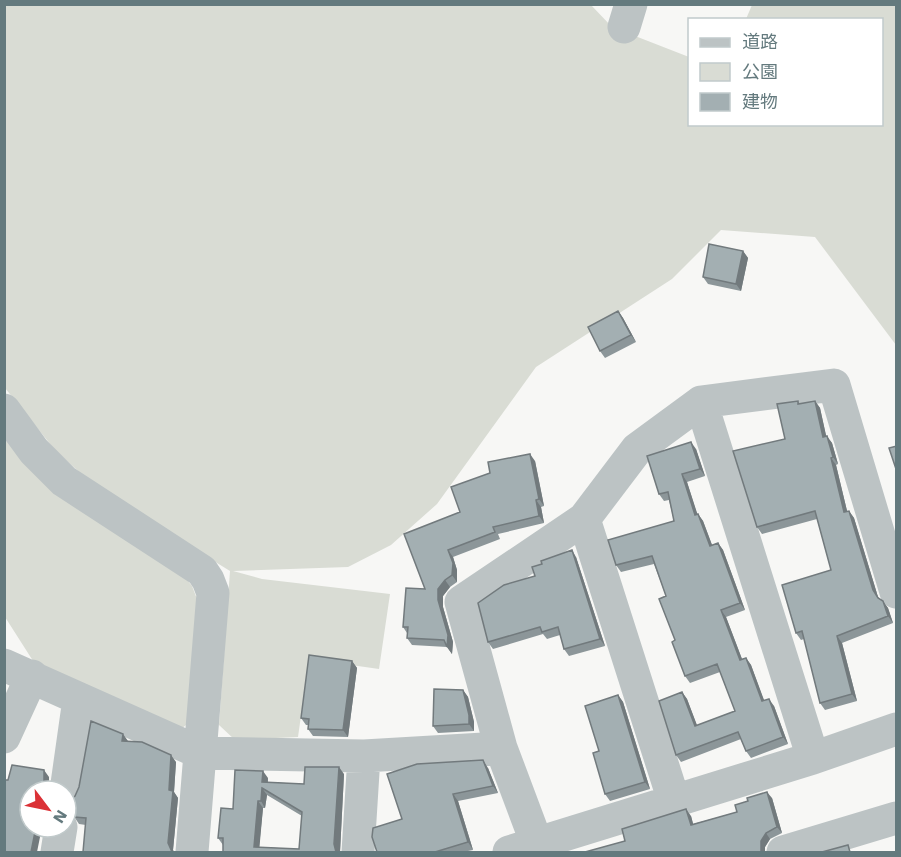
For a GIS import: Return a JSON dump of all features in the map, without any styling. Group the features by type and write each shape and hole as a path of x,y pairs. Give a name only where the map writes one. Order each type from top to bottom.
{"street":[{"path":"897,592 834,385 701,402 637,449 584,519 461,602 501,748 523,848 813,758 897,729"},
{"path":"701,402 813,758"},
{"path":"4,410 34,451 64,481 202,571 208,580 213,593 192,852"},
{"path":"584,519 674,801"},
{"path":"4,737 18,671 201,753 364,756 501,748"},
{"path":"68,779 79,699"},
{"path":"358,852 364,756"},
{"path":"783,852 897,818"}],"green space":[{"path":"4,5 591,5 612,27 688,57 688,126 883,126 883,18 746,18 752,5 896,5 896,345 815,237 721,230 672,279 536,367 437,504 391,545 348,567 233,571 262,579 390,594 379,669 309,659 298,737 235,740 219,725 230,571 99,490 55,450 5,388"},
{"path":"4,431 184,576 192,586 197,599 192,720 180,730 35,664 5,617"}],"building":[{"path":"709,244 743,251 736,284 703,277"},
{"path":"618,311 631,335 600,351 588,327"},
{"path":"798,401 798,404 815,401 823,437 827,436 833,457 831,458 844,512 849,511 873,590 883,601 888,616 837,636 852,694 820,703 802,631 796,633 782,585 831,570 815,511 757,527 733,451 785,439 777,404"},
{"path":"691,442 700,469 682,474 695,515 698,514 710,546 718,543 740,603 721,610 740,660 746,658 762,701 769,699 783,737 746,751 738,732 676,755 659,701 682,692 695,726 735,711 717,664 685,676 672,642 675,640 659,599 666,596 652,556 616,565 608,540 674,521 668,492 659,494 647,456"},
{"path":"897,446 897,472 889,448"},
{"path":"530,454 539,499 536,500 539,516 493,527 495,532 448,550 453,563 452,575 438,589 438,600 448,635 447,647 444,640 407,638 408,627 403,627 406,588 425,589 404,534 460,512 451,487 490,473 488,462"},
{"path":"572,550 600,639 564,649 558,627 542,632 540,627 488,642 478,603 504,585 535,576 532,567 542,564 541,561"},
{"path":"309,655 352,661 343,730 308,729 309,719 301,718"},
{"path":"434,689 463,690 469,724 433,726"},
{"path":"618,695 645,782 605,794 593,753 599,751 585,706"},
{"path":"91,721 123,734 122,741 142,742 171,755 169,790 173,791 168,843 172,852 83,852 86,818 78,817 79,787"},
{"path":"483,760 493,786 453,794 468,842 435,852 377,852 372,837 373,828 402,819 387,774 417,764"},
{"path":"12,765 44,770 44,779 18,779 18,839 34,839 31,852 4,852 4,780 8,780"},
{"path":"305,767 339,767 334,844 336,852 223,852 223,838 218,838 221,808 233,809 235,770 263,771 262,782 304,784","holes":["262,788 302,812 299,849 254,847 258,801 261,801"]},
{"path":"767,792 777,827 766,833 761,841 761,852 585,852 625,841 622,829 686,809 691,825 737,812 735,805 748,801 747,798"},
{"path":"848,845 850,852 822,852"}]}
